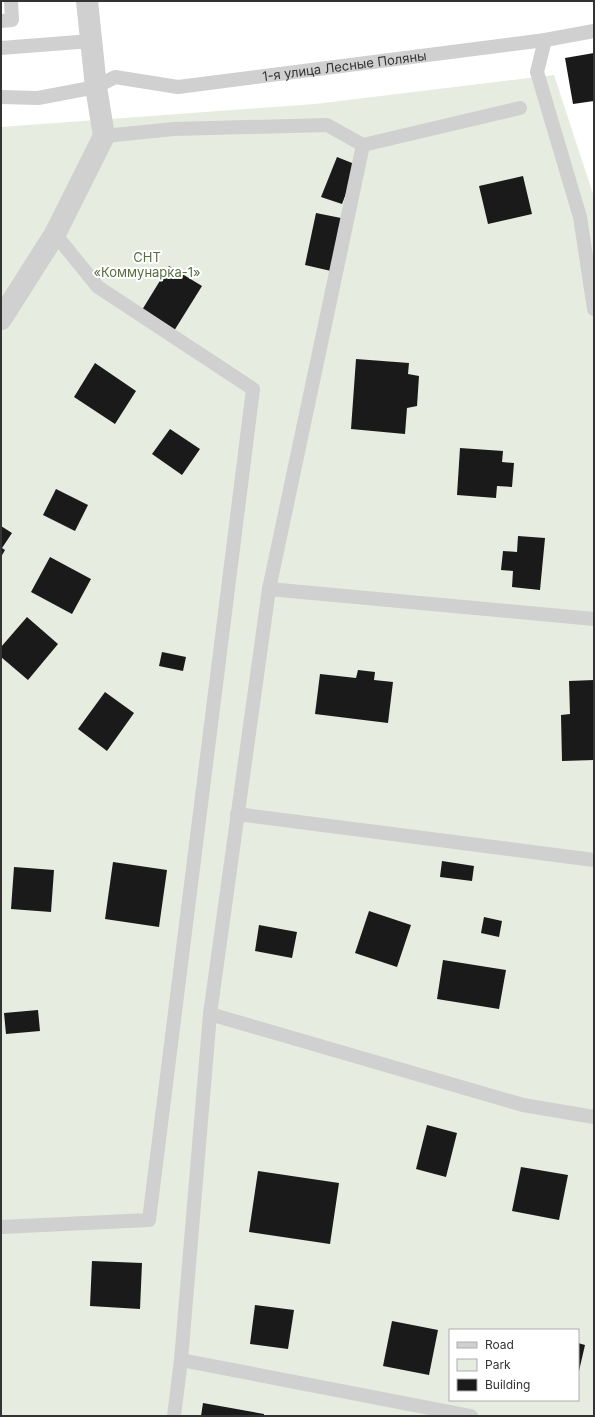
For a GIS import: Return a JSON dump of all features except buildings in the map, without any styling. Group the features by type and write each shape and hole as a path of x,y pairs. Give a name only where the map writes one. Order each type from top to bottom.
{"street":[{"path":"1,319 55,234 104,136 96,87 86,1"}],"lane":[{"path":"1,21 12,20 10,1"},
{"name":"1-я улица Лесные Поляны","path":"1,97 38,98 96,87 115,77 178,87 545,40 594,31"},
{"path":"545,40 537,72 580,218 594,309"},
{"path":"1,48 91,41"},
{"path":"104,136 174,129 327,126 363,145 520,108"},
{"path":"174,1416 181,1360 210,1014 269,589 363,145"},
{"path":"1,1227 149,1220 253,389 98,287 55,234"},
{"path":"269,589 594,619 594,615"},
{"path":"237,814 594,860"},
{"path":"210,1014 523,1105 594,1117"},
{"path":"181,1360 471,1416"}],"green space":[{"name":"СНТ «Коммунарка-1»","path":"554,75 594,197 594,1416 1,1416 1,127 315,104"}]}
